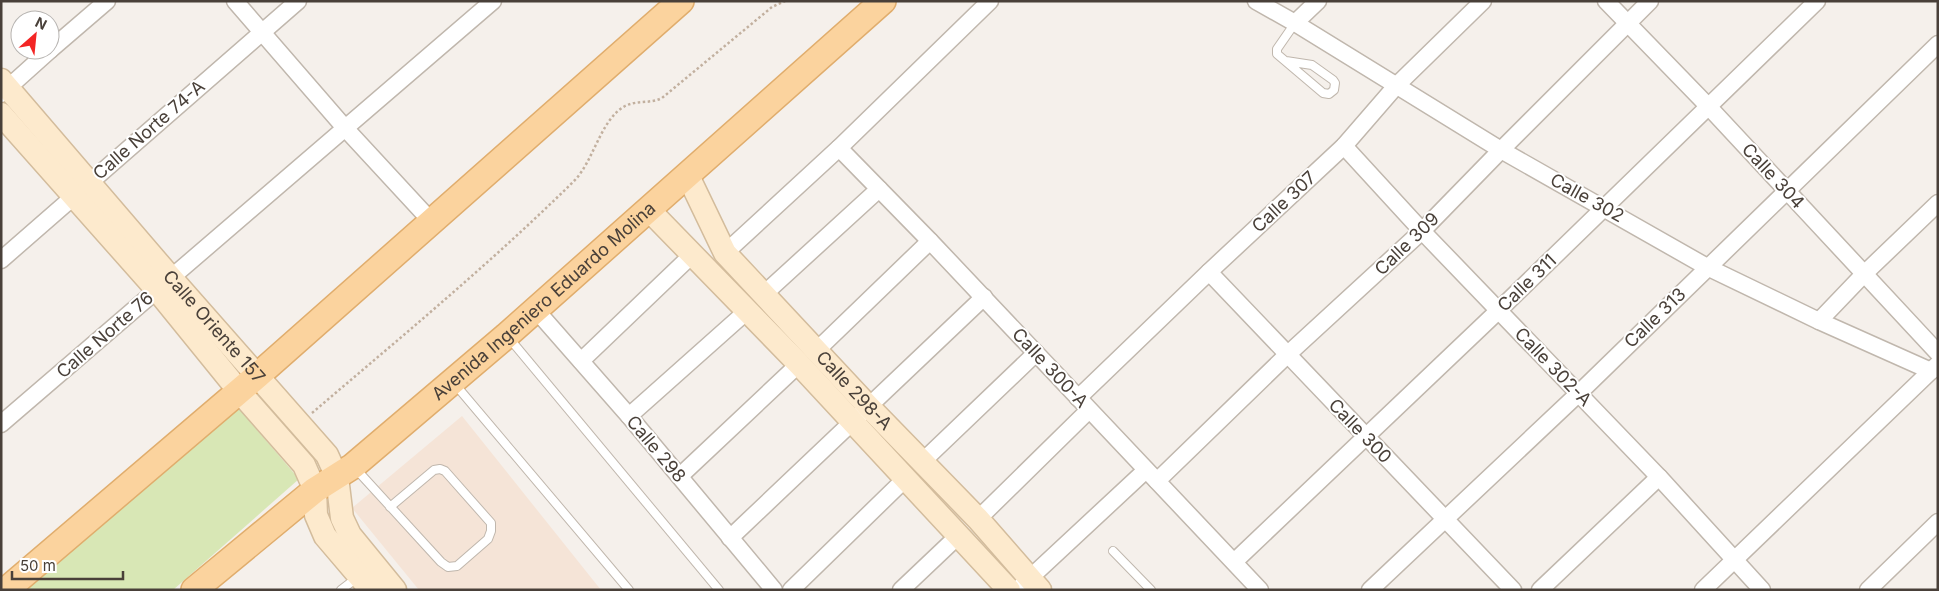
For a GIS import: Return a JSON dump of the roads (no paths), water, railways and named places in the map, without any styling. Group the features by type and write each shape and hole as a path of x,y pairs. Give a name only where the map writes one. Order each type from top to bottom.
{"main road":[{"path":"7,582 248,383 681,1"},
{"name":"Avenida Ingeniero Eduardo Molina","path":"194,590 316,490 345,471 506,336 883,1"}],"street":[{"path":"60,41 107,1"},
{"path":"235,1 345,128 431,221"},
{"name":"Calle Norte 74-A","path":"1,260 298,1"},
{"name":"Calle Norte 76","path":"1,424 493,1"},
{"path":"725,253 839,148 990,1"},
{"name":"Calle 302","path":"1256,1 1501,150 1708,267 1819,321 1934,368"},
{"path":"1295,23 1318,1"},
{"name":"Calle 307","path":"978,519 1083,404 1209,272 1344,146 1396,86 1484,1"},
{"name":"Calle 304","path":"1606,1 1708,106 1938,353"},
{"name":"Calle 309","path":"1028,586 1287,356 1422,231 1650,1"},
{"name":"Calle 311","path":"1234,562 1498,311 1817,1"},
{"name":"Calle 313","path":"1370,590 1579,393 1938,44"},
{"path":"3,87 37,60"},
{"name":"Calle Oriente 157","path":"3,87 82,189 248,383 304,465 316,490 316,515 325,536 365,583"},
{"name":"Calle Oriente 157","path":"1,114 82,189"},
{"name":"Calle 302-A","path":"1344,146 1498,311 1659,477 1762,590"},
{"name":"Calle 300-A","path":"839,148 984,297 1260,590"},
{"name":"Calle 298-A","path":"688,176 725,253 763,295 851,422 1009,590"},
{"path":"763,295 879,189"},
{"path":"1819,321 1864,274 1938,204"},
{"name":"Calle 298-A","path":"649,210 747,312 868,406 978,519 1028,586"},
{"path":"680,476 808,358 930,241"},
{"path":"581,361 693,254"},
{"name":"Calle 300","path":"1209,272 1512,590"},
{"path":"730,538 984,297"},
{"name":"Calle 298","path":"536,310 629,416 774,590"},
{"path":"629,416 747,312"},
{"path":"922,462 1036,353"},
{"path":"1703,590 1934,368"},
{"name":"Calle Oriente 157","path":"248,383 300,424 328,456 345,471 342,518 350,535 396,590"},
{"path":"1540,590 1659,477"},
{"path":"791,590 905,479"},
{"path":"1868,590 1938,522"},
{"path":"901,590 959,535"}],"lane":[{"path":"1286,61 1312,65 1333,80 1335,84 1334,90 1329,94 1323,93 1277,54 1276,51 1295,23"},
{"path":"506,336 719,590"},
{"path":"453,381 629,590"},
{"path":"345,471 390,507 441,562 448,567 457,566 488,539 491,531 491,523 444,471 440,469 434,470 390,507"},
{"path":"1113,551 1151,590"},
{"path":"341,590 365,583"}]}
